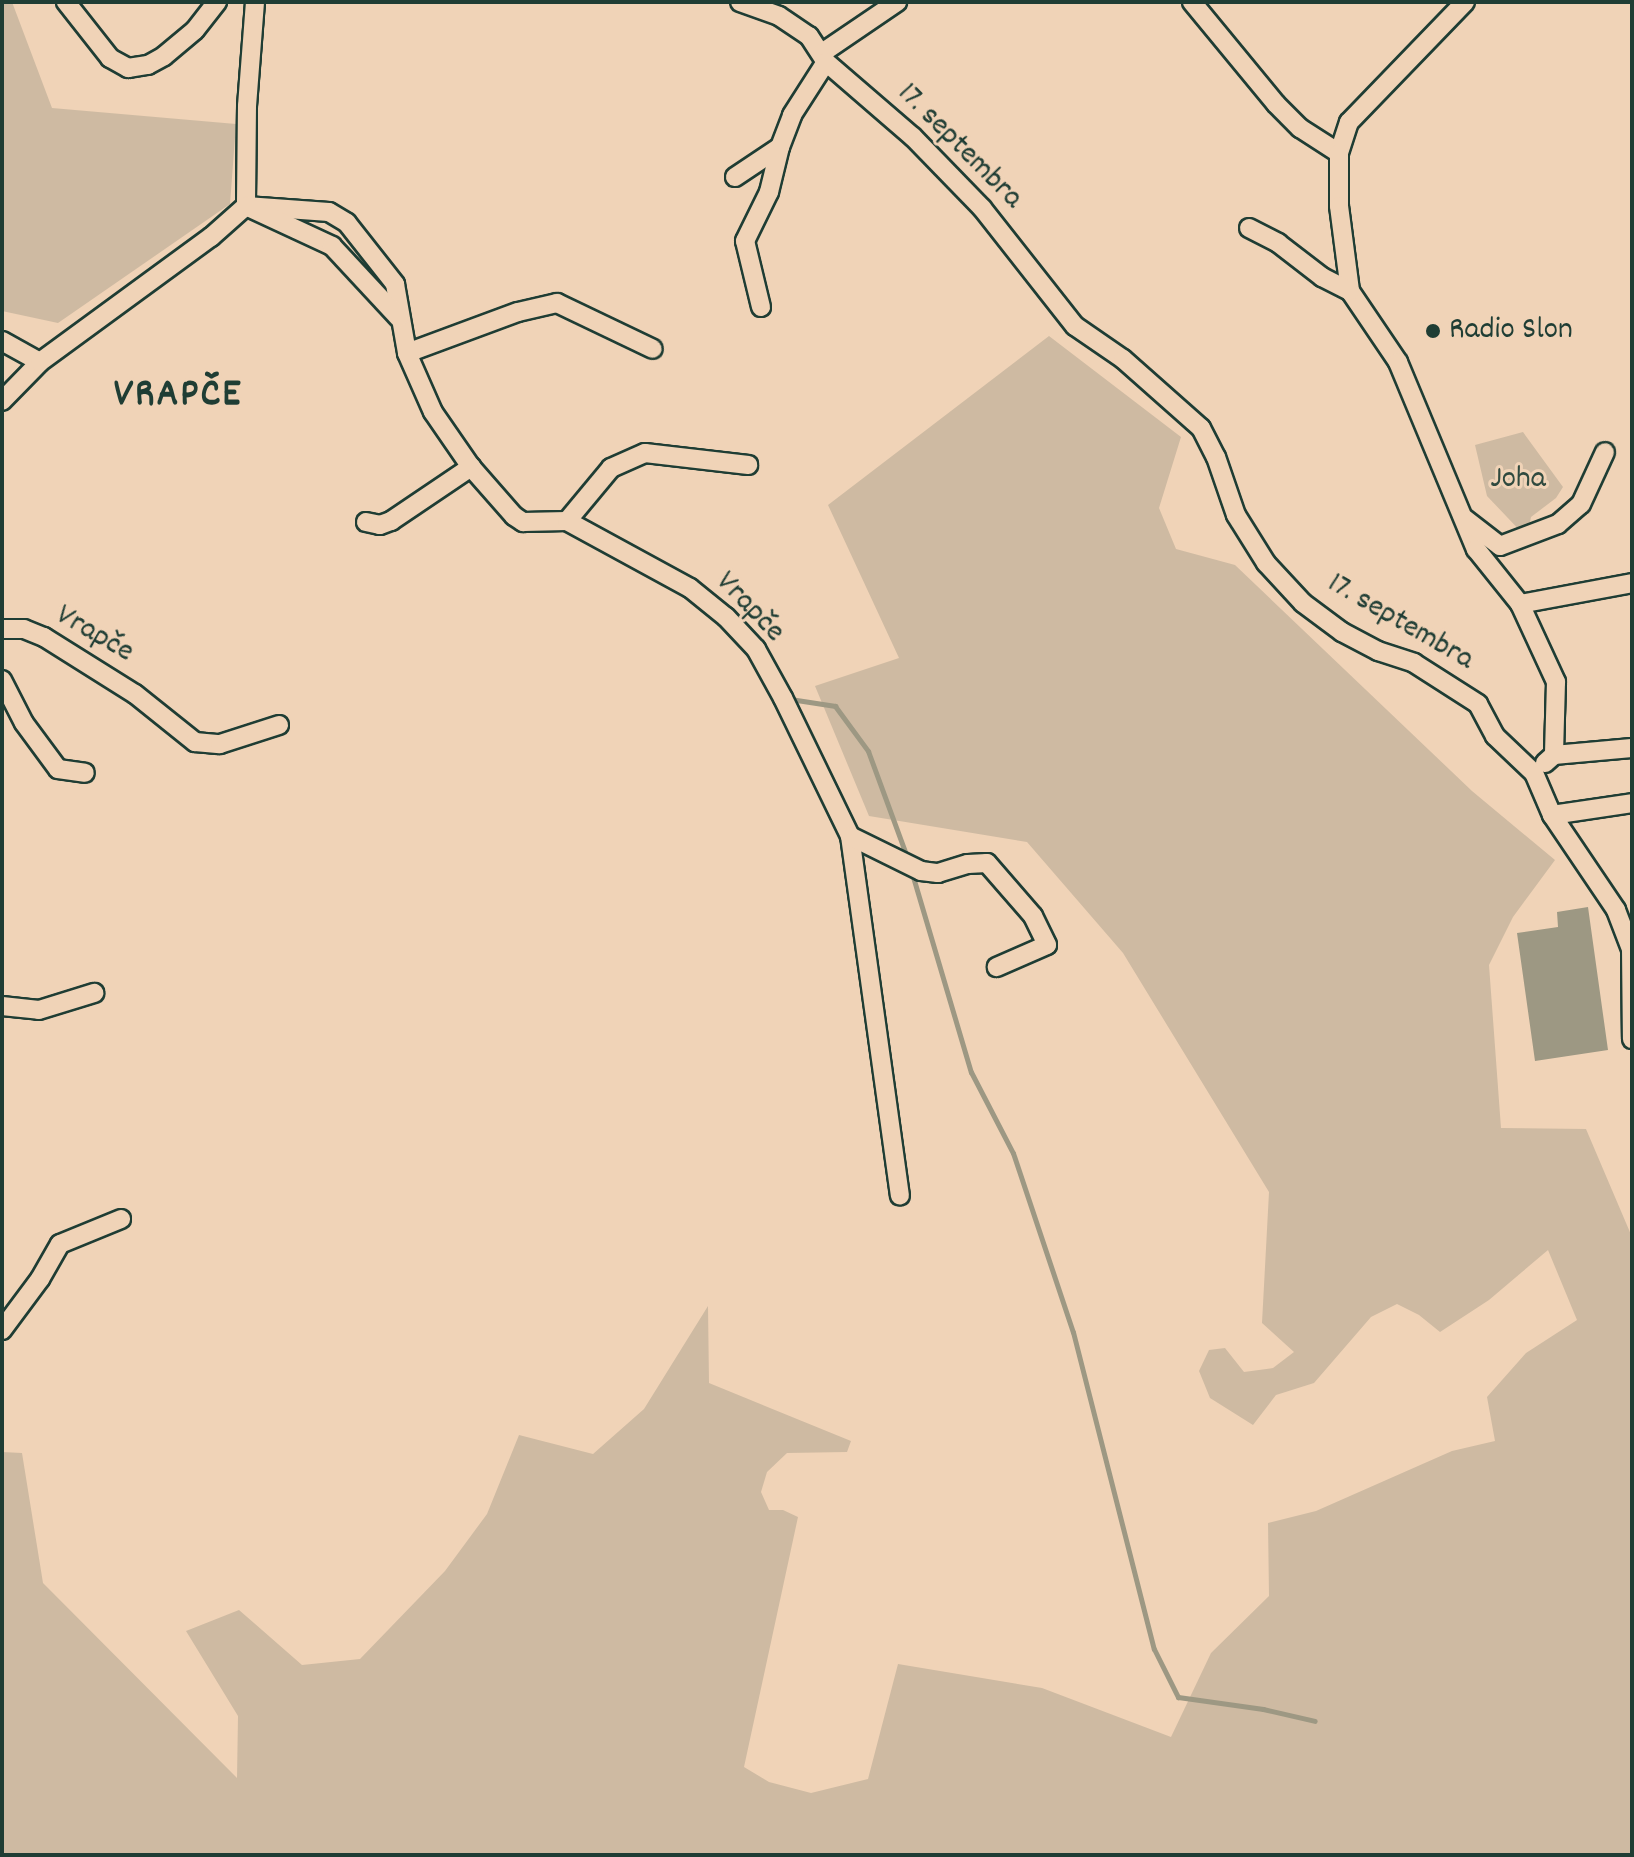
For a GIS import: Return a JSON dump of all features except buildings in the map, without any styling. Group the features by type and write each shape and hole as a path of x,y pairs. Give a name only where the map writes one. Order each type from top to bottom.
{"street":[{"path":"66,2 110,58 128,68 148,65 164,56 195,30 217,2"},
{"path":"2,401 40,362 211,237 246,206 247,106 255,2"},
{"name":"17. septembra","path":"740,2 779,16 809,36 824,57 913,137 982,208 1075,326 1123,359 1201,428 1216,457 1236,515 1266,563 1303,603 1342,632 1378,651 1414,663 1478,704 1495,736 1534,773 1552,815 1616,910 1631,949 1632,1039"},
{"path":"761,307 745,241 769,192 792,115 824,57 897,2"},
{"path":"1192,2 1276,104 1300,128 1339,153"},
{"path":"1465,2 1349,122 1339,153 1339,206 1350,291 1398,362 1476,549 1520,604 1556,682 1554,755"},
{"path":"735,177 780,147"},
{"path":"246,206 332,246 399,318"},
{"name":"Vrapče","path":"246,206 329,212 347,223 395,284 407,353 433,412 471,467 514,516 523,522 567,521 690,588 726,617 756,649 850,836 900,1196"},
{"path":"1249,228 1278,243 1322,277 1350,291"},
{"path":"407,353 518,312 557,303 653,349"},
{"path":"2,341 40,362"},
{"path":"1465,519 1500,546 1558,524 1581,504 1605,452"},
{"path":"567,521 611,468 645,453 710,458 748,465"},
{"path":"366,522 380,525 391,521 471,467"},
{"path":"1520,604 1632,583"},
{"name":"Vrapče","path":"2,629 24,629 44,637 135,694 195,742 220,744 279,725"},
{"path":"2,680 24,723 58,769 85,773"},
{"path":"1534,773 1554,755 1632,748"},
{"path":"1552,815 1632,803"},
{"path":"850,836 921,871 938,873 968,864 987,863 1033,916 1047,945 997,967"},
{"path":"2,1006 39,1010 94,993"},
{"path":"2,1330 40,1279 60,1244 121,1219"}],"green space":[{"path":"2,2 12,2 52,108 236,124 230,204 58,323 2,311"},
{"path":"1049,336 1181,437 1159,508 1176,549 1235,565 1472,791 1555,860 1513,917 1489,965 1501,1128 1586,1129 1632,1237 1632,1855 2,1855 2,1452 22,1453 43,1583 237,1778 238,1716 186,1631 239,1610 302,1665 360,1659 445,1571 487,1514 519,1435 593,1454 644,1409 708,1306 709,1383 851,1441 847,1452 787,1453 767,1472 761,1492 769,1510 783,1510 798,1517 744,1767 769,1782 811,1793 868,1779 898,1664 1042,1688 1171,1737 1211,1653 1269,1596 1268,1523 1316,1511 1452,1451 1495,1441 1487,1397 1526,1353 1577,1320 1548,1250 1489,1300 1440,1332 1419,1315 1397,1304 1371,1317 1314,1383 1276,1395 1253,1425 1210,1398 1199,1371 1209,1350 1225,1348 1244,1372 1273,1368 1294,1352 1262,1323 1269,1192 1123,953 1027,842 869,816 815,686 899,658 828,505"},
{"name":"Joha","path":"1523,432 1563,487 1556,498 1531,517 1527,538 1487,496 1475,445"}],"shaded area":[{"path":"1588,907 1608,1050 1535,1061 1517,933 1558,927 1557,912"}],"waterway":[{"path":"790,699 835,706 868,751 907,857"},
{"path":"911,870 971,1072 1013,1153 1073,1332 1154,1649 1178,1697 1263,1709 1315,1721"}],"place":[{"name":"Radio Slon","path":"1433,331"}],"district":[{"name":"VRAPČE","path":"178,397"}]}
